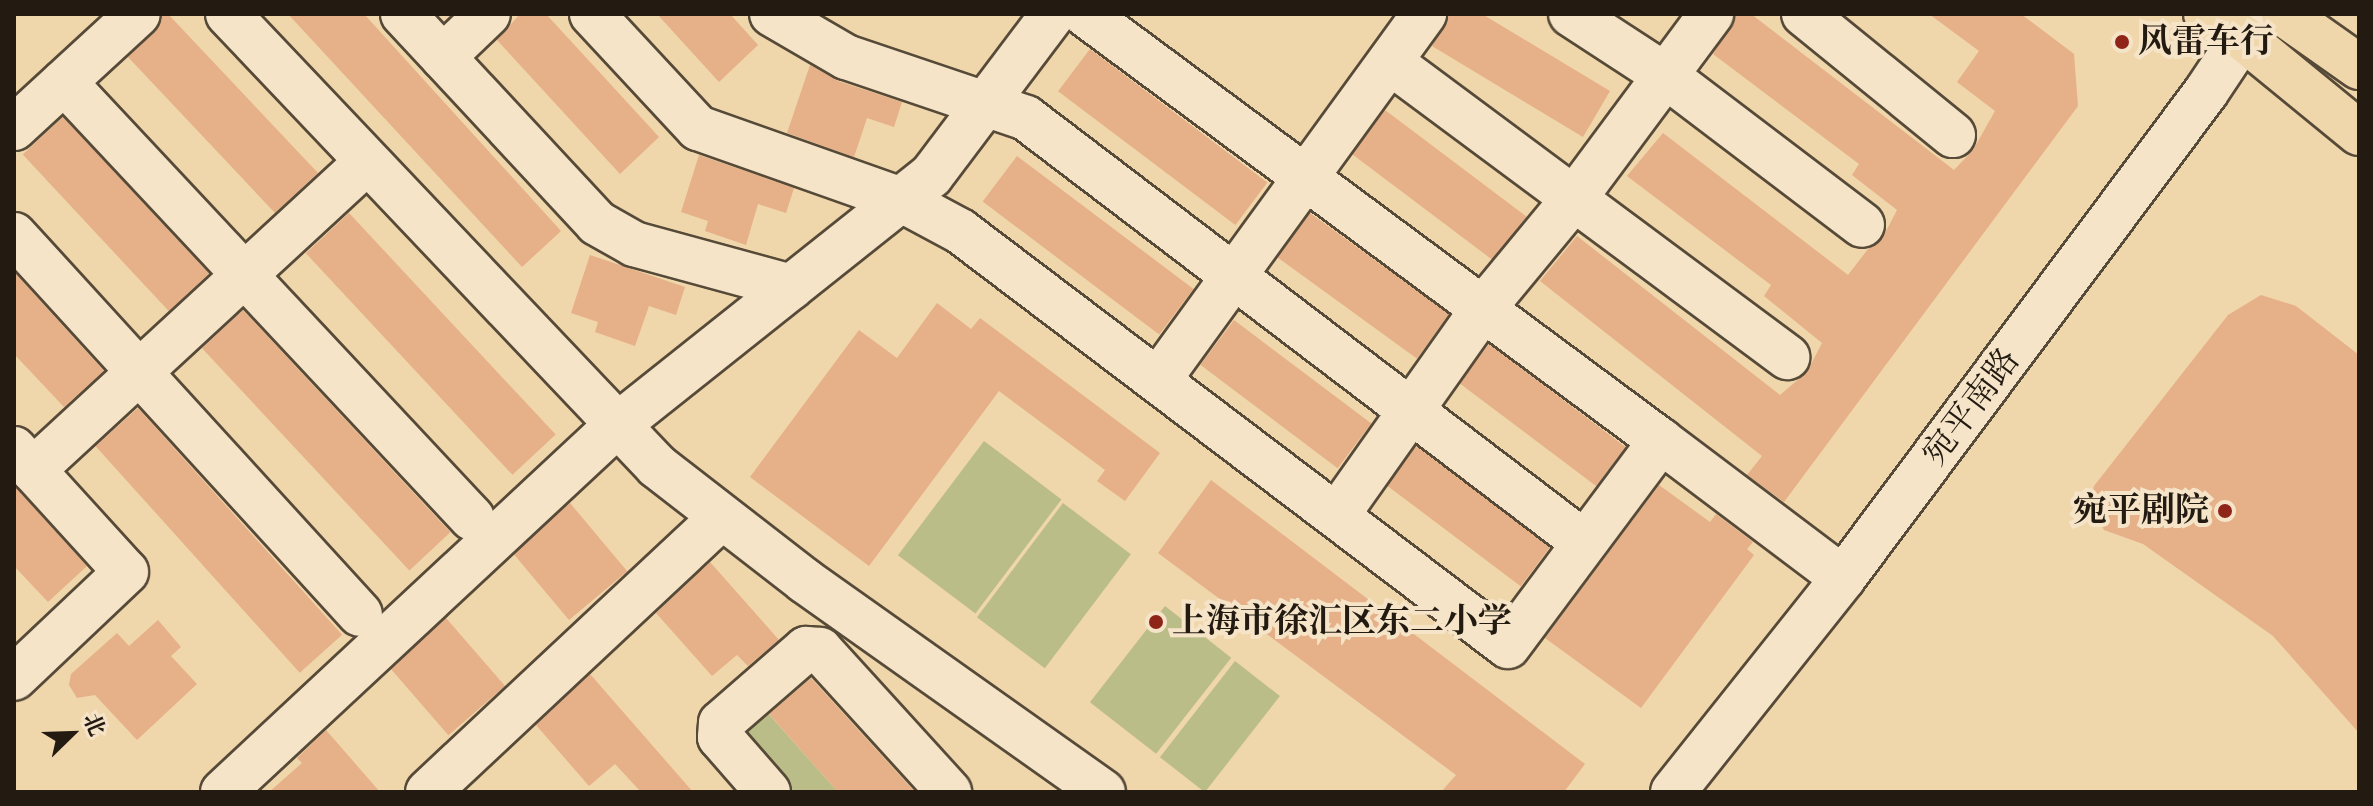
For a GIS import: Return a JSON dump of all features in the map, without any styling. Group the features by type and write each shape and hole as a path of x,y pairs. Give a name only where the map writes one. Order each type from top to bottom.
{"main road":[{"path":"2206,14 2250,26 2359,133"},
{"path":"2284,14 2359,67"}],"street":[{"path":"14,128 138,14"},
{"path":"228,14 615,427 721,518 1103,792"},
{"path":"403,14 597,223 634,244 791,287"},
{"path":"443,57 488,14"},
{"path":"592,14 698,128 904,201 989,250 1508,646 1582,541 1661,441"},
{"path":"772,14 846,57 1026,118 1582,541"},
{"path":"223,792 615,427 904,201 931,176 1053,14"},
{"path":"1085,14 1485,306 1843,578"},
{"path":"1159,379 1424,14"},
{"path":"1571,14 1666,76 1862,225"},
{"path":"1337,515 1485,306 1576,196 1711,14"},
{"path":"1804,14 1953,135"},
{"name":"宛平南路","path":"1673,792 1843,578 2250,26"},
{"path":"1390,62 1576,196 1787,357"},
{"path":"64,82 472,518"},
{"path":"14,678 126,572 24,459 139,372 367,162"},
{"path":"14,235 360,614"},
{"path":"428,792 721,518"},
{"path":"768,792 720,737 721,723 806,649 820,650 949,792"}],"green space":[{"path":"984,441 1061,499 975,614 898,555"},
{"path":"1063,503 1131,554 1045,668 977,617"},
{"path":"1165,606 1231,658 1156,754 1090,702"},
{"path":"1235,661 1280,696 1205,792 1160,757"},
{"path":"766,711 838,792 789,792 739,735"}],"building":[{"path":"162,14 168,14 318,173 275,213 128,57 155,32"},
{"path":"288,14 364,14 561,231 522,267"},
{"path":"520,14 546,14 659,137 620,174 497,40"},
{"path":"657,14 730,14 758,45 719,82"},
{"path":"1449,14 1482,14 1610,91 1583,137 1432,46"},
{"path":"1736,14 1751,14 1954,170 1973,150 1995,111 1957,82 1979,51 1929,14 2021,14 2074,54 2078,106 1784,502 1747,475 1762,456 1540,281 1577,236 1780,395 1807,372 1822,343 1764,296 1771,285 1627,176 1663,133 1848,275 1868,249 1882,239 1897,210 1852,175 1859,164 1713,54"},
{"path":"1090,49 1267,183 1235,225 1058,91"},
{"path":"810,65 838,81 902,102 894,127 867,118 854,157 787,133"},
{"path":"1385,110 1526,217 1493,260 1352,154"},
{"path":"63,117 209,274 169,311 23,155"},
{"path":"699,155 794,188 786,213 758,204 746,245 705,231 708,221 681,212"},
{"path":"1017,156 1193,289 1159,335 983,202"},
{"path":"349,213 556,435 512,475 306,253"},
{"path":"1310,213 1449,314 1417,359 1278,257"},
{"path":"590,255 685,287 676,315 649,306 635,346 595,332 598,322 571,313"},
{"path":"14,272 104,371 64,407 14,354"},
{"name":"宛平剧院","path":"2261,295 2296,306 2359,355 2359,733 2273,636 2143,544 2104,530 2090,503 2094,486 2228,315"},
{"path":"937,303 971,329 980,318 1160,453 1125,501 1097,481 1105,470 999,391 869,566 750,477 859,330 897,358"},
{"path":"243,310 450,532 409,571 202,348"},
{"path":"1234,320 1371,424 1338,468 1200,365"},
{"path":"1489,344 1626,447 1596,486 1460,383"},
{"path":"138,408 342,635 300,673 96,446"},
{"path":"1416,446 1550,547 1521,586 1387,485"},
{"path":"1211,480 1585,764 1564,792 1441,792 1456,775 1158,553"},
{"path":"1659,485 1710,522 1716,514 1753,542 1747,549 1754,555 1641,708 1545,638"},
{"path":"14,486 87,566 48,602 14,566"},
{"path":"570,503 627,571 569,620 512,552"},
{"path":"710,562 779,640 748,666 737,655 712,676 656,613"},
{"path":"446,618 505,686 448,735 389,667"},
{"path":"158,620 181,647 171,656 197,684 137,740 95,695 77,698 69,685 71,674 117,633 129,646"},
{"path":"590,674 693,792 641,792 615,764 589,786 536,725"},
{"path":"811,678 915,792 838,792 769,714"},
{"path":"326,730 380,792 269,792 302,763 297,758"}],"place":[{"name":"风雷车行","path":"2122,42"},
{"name":"宛平剧院","path":"2225,511"},
{"name":"上海市徐汇区东二小学","path":"1156,622"}]}
